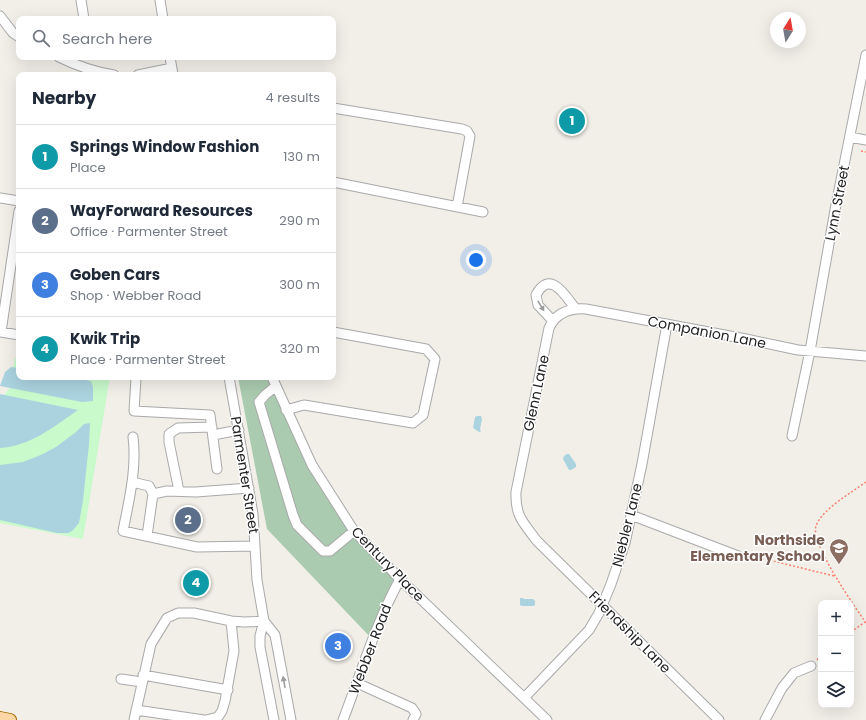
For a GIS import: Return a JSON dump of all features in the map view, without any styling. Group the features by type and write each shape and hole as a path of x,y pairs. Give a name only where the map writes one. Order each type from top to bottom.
{"main road":[{"path":"0,718 10,720"}],"street":[{"path":"81,0 84,16"},
{"path":"160,0 163,16"},
{"path":"0,16 16,35"},
{"name":"Lynn Street","path":"792,436 810,351 866,55"},
{"path":"66,60 96,72"},
{"path":"170,60 172,72"},
{"path":"336,108 467,131 470,136 457,207"},
{"path":"850,137 866,140"},
{"path":"336,183 483,212"},
{"path":"0,199 16,201"},
{"path":"16,225 4,283 0,332 16,335"},
{"path":"544,285 554,285 560,289 575,308 553,321 538,305 536,295 540,288 544,285"},
{"name":"Companion Lane","path":"575,308 810,351 866,356"},
{"name":"Glenn Lane","path":"541,545 518,515 515,502 549,328 553,321"},
{"name":"Niebler Lane","path":"524,698 584,637 603,605 625,543 658,383 667,324"},
{"path":"286,410 304,405 413,424 423,415 435,359 426,349 336,333"},
{"path":"136,380 134,411 210,415 217,469"},
{"name":"Parmenter Street","path":"230,380 253,514 257,580 264,621 260,636 260,646 274,720"},
{"name":"Century Place","path":"273,380 312,465 354,531 400,579 547,720"},
{"path":"276,386 259,402 297,525 323,551 330,550 354,531"},
{"path":"179,491 169,442 169,434 178,428 213,431 238,430"},
{"path":"133,437 135,454 132,482 123,531 197,547 255,546"},
{"path":"132,482 149,486 153,494 147,536"},
{"path":"153,494 179,491 196,492 249,488"},
{"path":"631,515 738,556"},
{"name":"Friendship Lane","path":"541,545 719,720"},
{"name":"Webber Road","path":"343,720 373,640 400,579"},
{"path":"134,720 151,644 167,618 178,613 194,613 231,621 264,621"},
{"path":"136,710 205,720 218,716 222,711 228,690 234,651 231,621"},
{"name":"Parmenter Street","path":"264,621 273,631 277,640 291,720"},
{"path":"765,720 782,688 794,673 811,666"},
{"path":"121,679 143,679 228,690"},
{"path":"357,683 412,708 416,714 413,720"}],"path":[{"path":"861,151 866,152"},
{"path":"854,630 866,622 834,576 816,536 815,527 830,507 866,482"},
{"path":"738,556 765,559 834,576"}],"green space":[{"path":"15,358 16,380 110,380 83,539 0,523 0,400 9,389"},
{"path":"239,380 273,380 332,499 400,579 373,640 267,529"}],"water":[{"path":"11,367 16,368 16,380 91,381 93,387 93,401 82,402 0,386 5,372"},
{"path":"0,394 78,410 32,440 22,444 0,448"},
{"path":"481,416 482,419 481,431 479,432 473,428 475,417"},
{"path":"90,423 83,500 79,523 72,531 68,533 57,533 0,520 0,465 23,462 43,454 56,447 84,424"},
{"path":"567,454 569,454 576,464 576,467 571,470 569,470 563,459"},
{"path":"520,598 533,599 535,601 535,605 522,606 520,605"}],"place":[{"name":"Springs Window Fashion","path":"572,121"},
{"name":"WayForward Resources","path":"188,520"},
{"name":"Northside Elementary School","path":"839,565"},
{"name":"Kwik Trip","path":"196,583"},
{"name":"Goben Cars","path":"338,646"}]}
